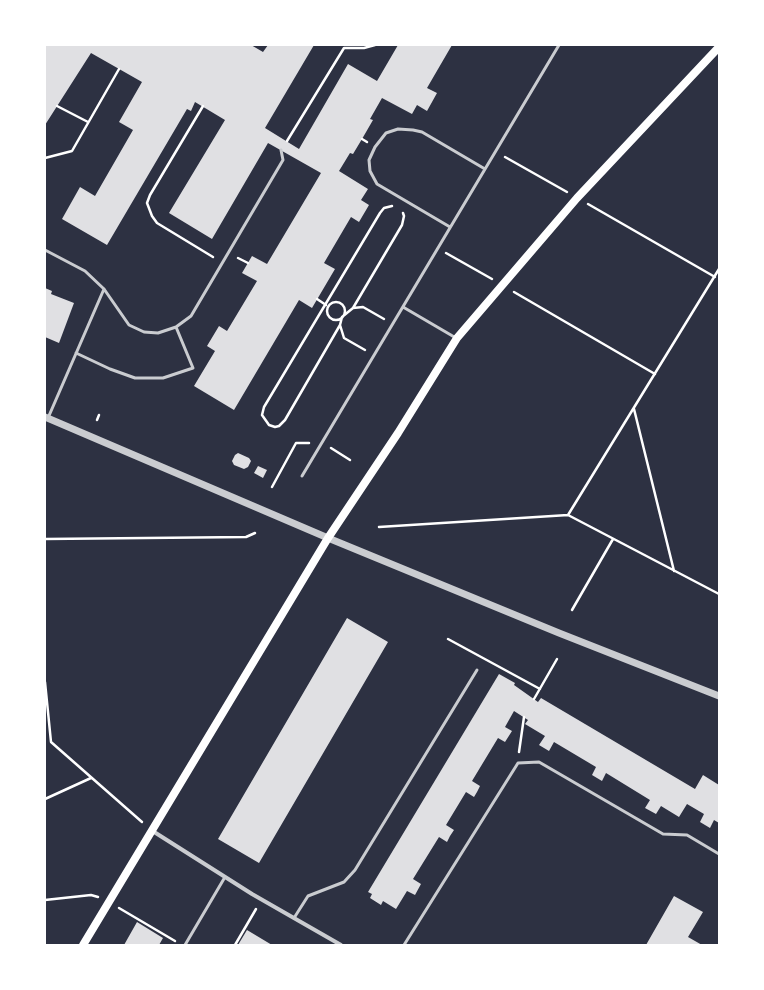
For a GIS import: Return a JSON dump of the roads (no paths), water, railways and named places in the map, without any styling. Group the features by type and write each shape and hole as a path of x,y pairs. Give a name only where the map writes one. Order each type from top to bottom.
{"main road":[{"path":"83,945 328,538 398,433 457,338 577,198 719,47"}],"street":[{"path":"46,418 328,538 559,633 719,696"},
{"path":"151,830 225,877 341,945"}],"lane":[{"path":"302,476 559,45"},
{"path":"450,227 377,184 370,171 369,160 374,147 386,133 398,129 413,130 422,132 485,169"},
{"path":"45,250 85,270 104,289 129,325 144,332 158,333 176,327 191,316 283,160 281,150"},
{"path":"46,418 104,289"},
{"path":"403,307 457,338"},
{"path":"76,353 110,369 135,378 163,378 193,368 176,327"},
{"path":"294,918 308,896 344,882 356,870 477,670"},
{"path":"404,945 518,763 539,762 663,834 687,834 719,854"},
{"path":"185,945 225,877"}]}
